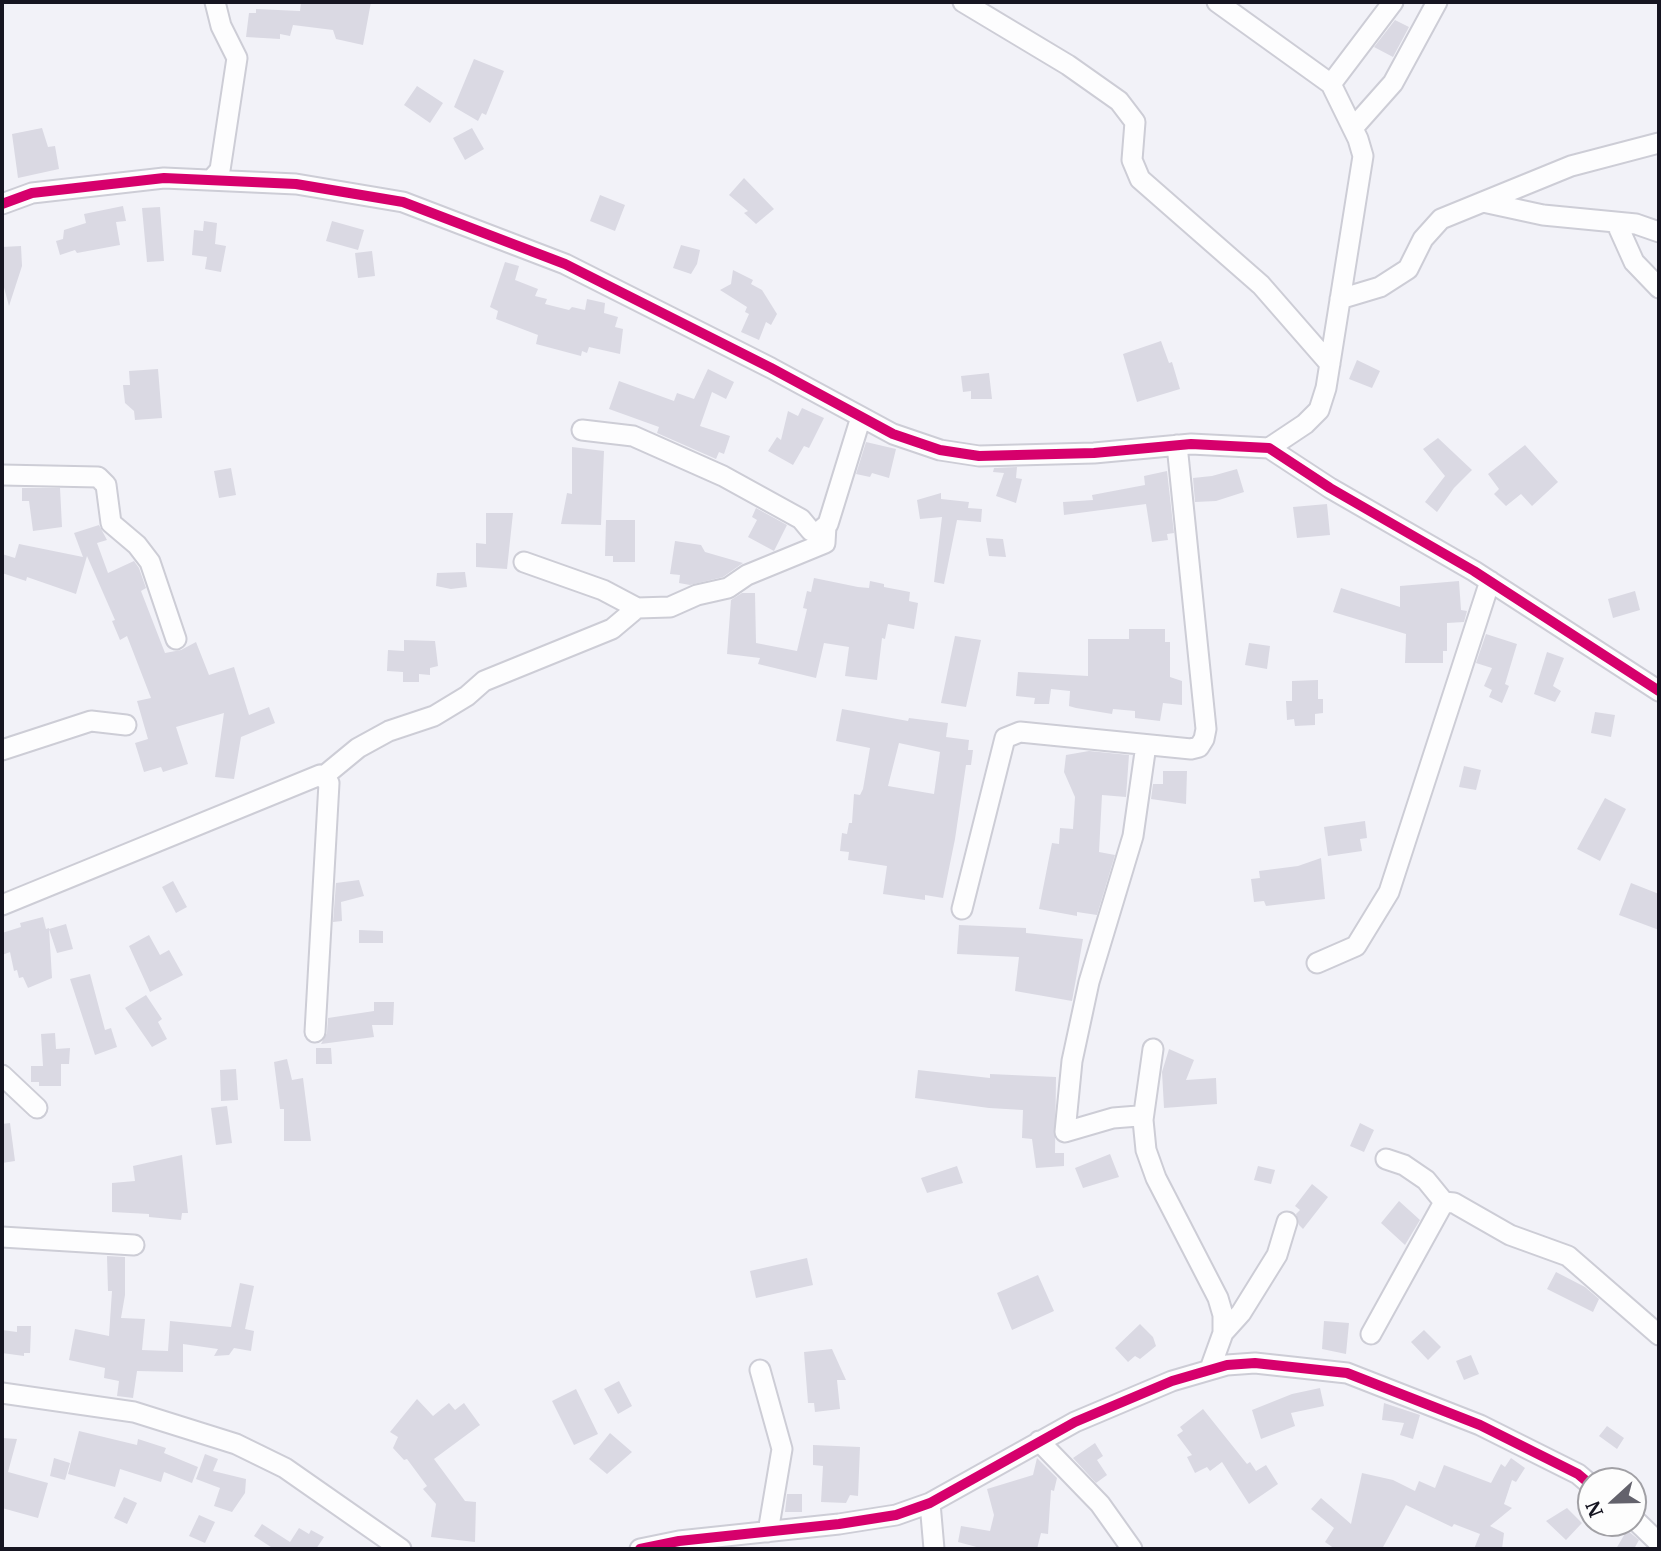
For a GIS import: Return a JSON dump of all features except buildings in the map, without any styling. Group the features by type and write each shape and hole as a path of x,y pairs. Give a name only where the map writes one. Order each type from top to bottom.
{"street":[{"path":"211,180 220,170 237,58 221,26 215,2"},
{"path":"963,2 1068,65 1119,101 1135,122 1132,160 1140,179 1261,285 1330,364"},
{"path":"1217,2 1331,84 1353,128 1363,156 1330,364 1319,410 1305,424 1269,448"},
{"path":"1331,84 1393,2"},
{"path":"1353,128 1393,83 1437,2"},
{"path":"1340,299 1380,286 1408,269 1423,239 1441,219 1571,166 1659,143"},
{"path":"2,204 32,193 164,178 296,184 403,202 576,269 893,434 928,446 979,456 1094,453 1177,445 1269,448 1330,488 1490,581 1659,691"},
{"path":"1483,202 1543,215 1636,224 1659,232"},
{"path":"1616,222 1634,262 1659,288"},
{"path":"524,562 603,590 637,608 670,607 697,595 728,588 747,575 825,543 826,526 861,417"},
{"path":"582,430 633,436 723,476 801,519 811,531 817,533 826,526"},
{"path":"962,909 1005,738 1020,732 1191,749 1199,747 1206,729 1177,445"},
{"path":"2,475 98,477 106,485 111,523 137,545 150,562 176,639"},
{"path":"1317,963 1356,946 1389,892 1490,581"},
{"path":"2,905 201,825 310,776 324,776 358,748 389,731 434,716 467,696 484,681 612,629 637,608"},
{"path":"2,750 91,721 127,725"},
{"path":"1143,1120 1139,1116 1113,1118 1065,1132 1072,1061 1089,982 1133,836 1146,745"},
{"path":"315,1032 329,792 329,783 324,776"},
{"path":"1153,1049 1143,1120 1149,1159 1218,1298 1223,1315 1223,1333 1210,1369"},
{"path":"2,1075 37,1108"},
{"path":"1386,1159 1404,1164 1426,1180 1444,1202 1454,1203 1510,1235 1568,1256 1659,1335"},
{"path":"1371,1334 1444,1202"},
{"path":"1223,1333 1241,1313 1277,1255 1287,1222"},
{"path":"2,1237 134,1245"},
{"path":"640,1549 679,1541 896,1515 930,1503 1039,1441 1172,1381 1210,1369 1255,1363 1346,1373 1480,1425 1577,1474"},
{"path":"760,1370 782,1449 768,1532"},
{"path":"2,1393 134,1412 236,1444 285,1468 401,1549"},
{"path":"1039,1441 1100,1504 1132,1549"},
{"path":"930,1503 934,1549"}],"cycle path":[{"path":"2,204 32,193 164,178 296,184 403,202 565,264 771,368 893,434 940,450 979,456 1094,453 1191,444 1269,448 1330,488 1474,571 1659,691"},
{"path":"640,1549 679,1541 839,1524 896,1515 930,1503 1075,1422 1172,1381 1227,1365 1255,1363 1347,1373 1480,1425 1577,1474"}]}
